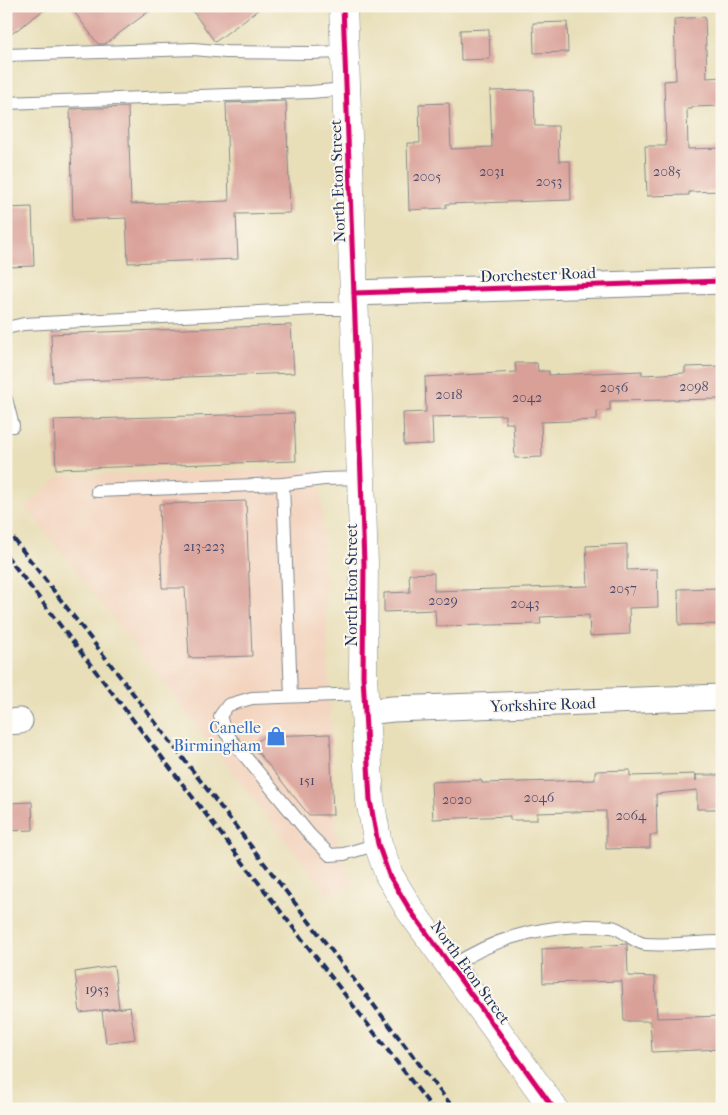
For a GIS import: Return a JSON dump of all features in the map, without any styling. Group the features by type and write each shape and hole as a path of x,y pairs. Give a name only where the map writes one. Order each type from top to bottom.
{"street":[{"name":"North Eton Street","path":"343,6 362,478 364,703 370,800 378,844 389,875 410,910 554,1109"},
{"name":"Dorchester Road","path":"355,301 722,281"},
{"name":"Yorkshire Road","path":"364,703 393,709 722,697"}],"lane":[{"path":"6,55 194,49 236,52 344,52"},
{"path":"6,103 311,92 346,89"},
{"path":"6,328 24,324 319,309 355,301"},
{"path":"6,399 13,426"},
{"path":"97,490 283,484 324,479 362,478"},
{"path":"283,484 291,696"},
{"path":"364,703 291,696 252,698 228,704 220,716 225,732 310,835 330,855 344,854 378,844"},
{"path":"451,967 471,953 511,937 554,927 614,927 643,944 722,942"}],"shaded area":[{"path":"320,468 335,824 344,865 354,885 328,895 26,507 60,476"}],"building":[{"path":"6,6 49,6 6,38"},
{"path":"70,6 156,6 105,44 98,44"},
{"path":"189,6 263,6 215,42"},
{"path":"705,17 707,78 722,77 722,106 692,107 692,109 687,109 688,149 722,148 722,191 689,192 689,195 647,196 645,146 666,146 664,81 676,80 674,19"},
{"path":"567,22 568,52 534,53 533,23"},
{"path":"489,29 490,59 461,60 460,30"},
{"path":"534,90 535,126 558,126 559,161 570,161 571,200 446,204 446,208 409,210 407,143 420,143 419,104 449,103 451,149 492,147 490,91"},
{"path":"286,101 290,213 236,214 238,259 128,263 126,218 73,220 70,109 128,107 131,204 229,201 226,103"},
{"path":"32,207 34,266 6,267 6,208"},
{"path":"291,325 294,373 53,382 51,334"},
{"path":"515,363 537,363 538,371 549,371 549,375 642,371 642,375 685,373 685,367 722,366 722,399 610,401 610,410 597,411 597,420 541,422 542,457 515,458 513,423 505,423 505,415 432,417 433,444 404,445 403,413 426,412 425,377 516,372"},
{"path":"294,413 296,461 56,469 54,420"},
{"path":"246,501 252,656 189,658 185,588 162,588 159,504"},
{"path":"627,544 627,570 657,569 658,607 629,608 630,634 590,636 589,615 540,617 541,624 436,626 435,610 384,612 384,593 410,592 409,574 434,573 434,591 588,586 586,546"},
{"path":"722,588 722,624 679,625 678,589"},
{"path":"330,734 333,815 309,815 253,746 264,736"},
{"path":"630,770 630,776 722,775 722,809 697,809 697,790 656,794 657,835 650,835 650,848 606,849 606,811 537,813 537,820 510,820 510,816 433,819 431,782 481,780 482,783 595,780 595,771"},
{"path":"32,802 33,830 6,831 6,803"},
{"path":"627,944 628,976 655,977 657,1018 722,1016 722,1049 652,1052 650,1021 624,1021 622,981 543,983 542,949"},
{"path":"114,966 119,1008 80,1013 75,972"},
{"path":"130,1007 135,1039 106,1043 102,1011"}],"railway":[{"path":"6,529 454,1109"},
{"path":"6,555 433,1109"}],"cycle path":[{"path":"343,6 364,564 363,676 370,800 378,844 389,875 410,910 554,1109"},
{"path":"354,293 722,281"}],"place":[{"name":"Canelle Birmingham","path":"276,736"}]}
